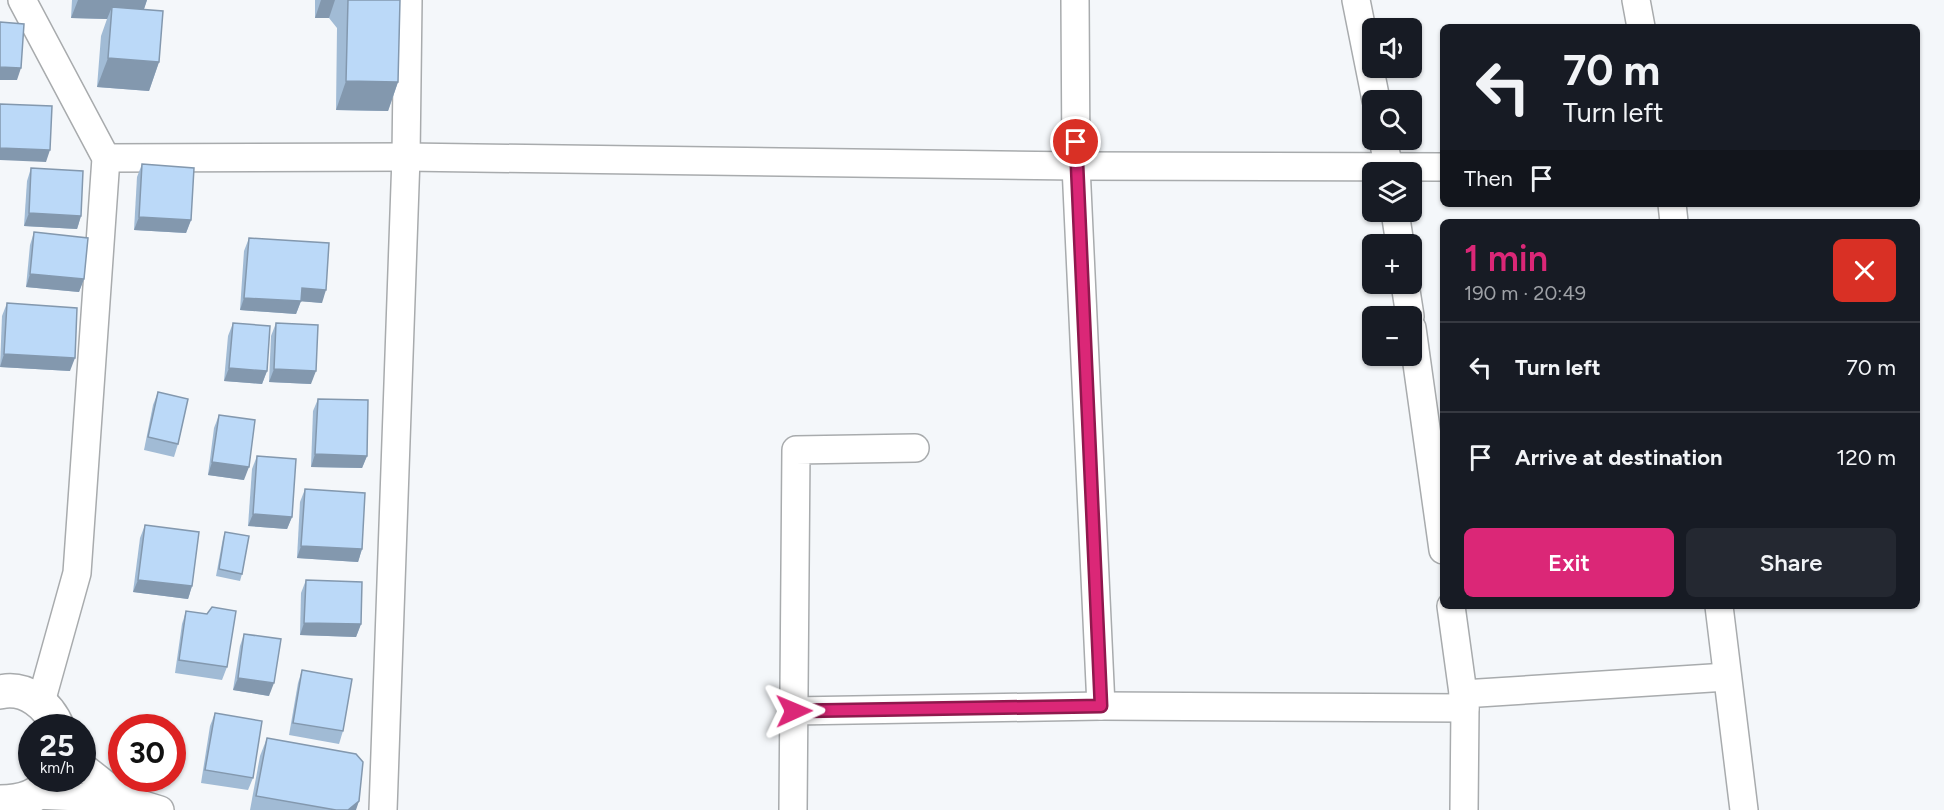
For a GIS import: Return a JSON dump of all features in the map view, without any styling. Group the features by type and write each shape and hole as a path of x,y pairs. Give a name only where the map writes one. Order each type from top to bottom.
{"street":[{"path":"22,0 106,158 77,573 49,714"},
{"path":"383,810 406,157 408,0"},
{"path":"1075,0 1076,166 1101,706"},
{"path":"1356,0 1374,90"},
{"path":"1636,0 1640,24"},
{"path":"106,158 406,157 1362,170"},
{"path":"1422,168 1440,167"},
{"path":"1417,366 1440,529"},
{"path":"793,810 796,450 915,448"},
{"path":"1451,609 1464,701 1464,810"},
{"path":"1719,609 1744,810"},
{"path":"794,711 1464,701 1727,677"},
{"path":"2,686 24,694 48,714"},
{"path":"96,777 124,799"},
{"path":"0,802 19,801 41,794 124,799 160,810"}],"building":[{"path":"348,0 400,0 398,82 346,81"},
{"path":"112,7 163,11 159,62 108,58"},
{"path":"0,22 24,24 21,68 0,67"},
{"path":"0,104 52,106 50,150 0,148"},
{"path":"142,164 194,168 191,220 139,217"},
{"path":"31,168 83,171 81,216 29,213"},
{"path":"34,232 88,238 84,279 30,274"},
{"path":"249,238 329,243 326,290 302,288 301,301 244,298"},
{"path":"7,303 77,308 75,358 4,354"},
{"path":"233,323 270,326 267,371 229,368"},
{"path":"276,323 318,325 316,371 274,369"},
{"path":"158,392 188,399 178,444 148,437"},
{"path":"318,399 368,400 367,456 315,454"},
{"path":"219,415 255,420 249,467 212,462"},
{"path":"257,456 296,459 292,517 253,514"},
{"path":"305,489 365,493 362,549 301,546"},
{"path":"145,525 199,532 192,586 138,580"},
{"path":"225,532 249,536 242,574 219,569"},
{"path":"306,580 362,582 361,624 304,623"},
{"path":"212,607 236,611 227,667 179,660 186,611 207,614"},
{"path":"244,634 281,639 274,683 238,678"},
{"path":"302,670 352,679 343,731 293,723"},
{"path":"215,713 262,721 253,778 205,770"},
{"path":"267,738 356,754 363,762 359,801 348,810 336,810 256,796"}],"route":[{"path":"794,711 1101,706 1076,142"}]}
